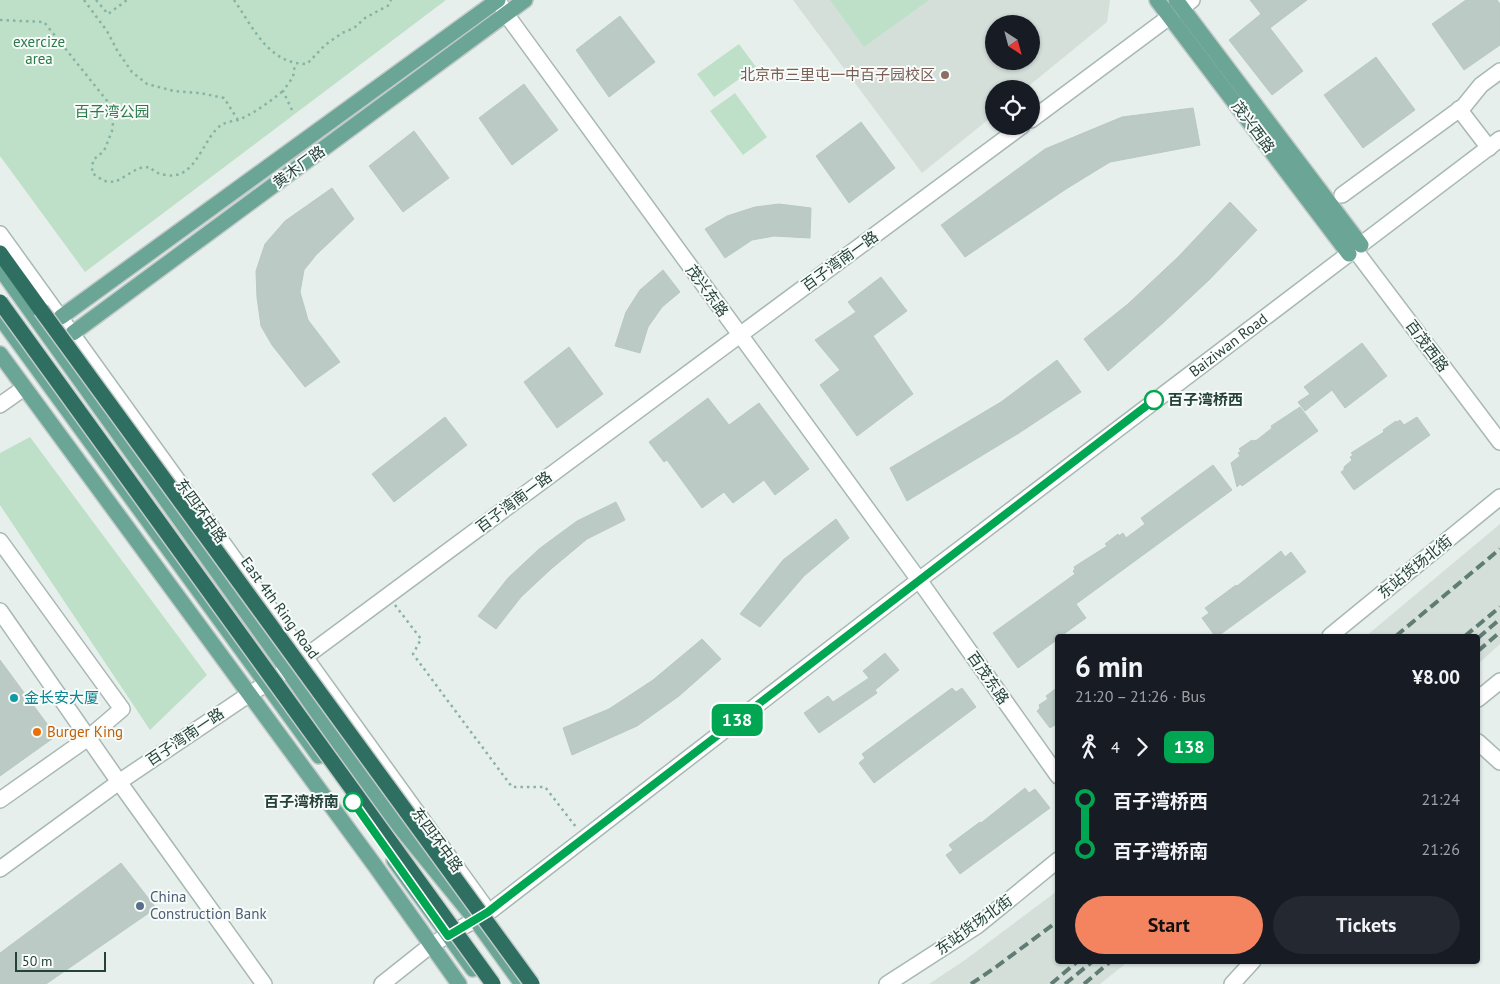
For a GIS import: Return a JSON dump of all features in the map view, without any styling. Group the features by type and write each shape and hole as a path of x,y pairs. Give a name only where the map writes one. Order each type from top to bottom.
{"highway":[{"name":"East 4th Ring Road","path":"0,253 532,984"},
{"path":"0,302 492,984"}],"main road":[{"path":"61,317 498,0"},
{"name":"黄木厂路","path":"73,333 525,0"},
{"name":"茂兴西路","path":"1157,0 1180,6 1355,250"},
{"name":"东四环中路","path":"0,268 287,669 378,800 482,915 522,984"},
{"path":"0,316 353,801 448,936 485,984"},
{"path":"0,354 459,984"}],"street":[{"name":"茂兴东路","path":"498,0 506,14 739,336 918,580"},
{"path":"1040,113 1180,6"},
{"path":"1342,195 1464,106 1481,85 1500,71"},
{"path":"1458,109 1494,143"},
{"name":"百子湾南一路","path":"0,869 119,782 266,684 388,596 1010,135"},
{"name":"Baiziwan Road","path":"382,984 431,945 482,915 585,838 918,580 1494,143"},
{"name":"东四环中路","path":"0,234 305,656 482,915 541,984"},
{"name":"百茂西路","path":"1355,250 1500,442"},
{"path":"0,405 24,388"},
{"name":"东站货场北街","path":"1332,634 1500,497"},
{"path":"0,541 122,709 88,738 0,800"},
{"name":"百茂东路","path":"918,580 1055,772"},
{"path":"0,611 119,782 264,984"},
{"path":"1480,697 1500,681"},
{"path":"1480,744 1500,762"},
{"name":"东站货场北街","path":"887,984 977,926 1055,862"},
{"path":"1232,984 1251,964"}],"path":[{"path":"84,0 107,31 118,52 132,72 147,84 174,91 200,92 224,98 238,120"},
{"path":"96,0 108,14 127,0"},
{"path":"234,0 247,22 275,55 295,64 307,64 325,45 342,33 354,28 365,18 389,5 391,0"},
{"path":"0,20 44,22 108,102 114,115 112,131 104,151 93,160 92,173 104,182 115,182 125,174 140,168 150,167 154,172 168,176 179,174 189,169 222,124 238,120 261,108 283,91 293,77 295,64"},
{"path":"283,91 292,110"},
{"path":"388,596 421,639 413,654 512,787 545,787 585,838"}],"shaded area":[{"name":"北京市三里屯一中百子园校区","path":"793,0 1110,0 1107,22 1036,80 985,80 985,122 922,173"},
{"path":"1500,524 1500,644 1480,662 1480,634 1368,634"},
{"path":"1055,892 1055,964 1125,964 1100,984 929,984 965,960"}],"green space":[{"name":"百子湾公园","path":"0,0 446,0 85,272 0,156"},
{"path":"830,0 929,0 864,47"},
{"path":"739,44 756,67 714,97 697,74"},
{"path":"735,93 767,137 743,155 710,111"},
{"path":"30,437 207,675 150,730 0,505 0,453"}],"building":[{"path":"1250,0 1307,0 1270,28 1303,71 1272,95 1229,40 1261,14"},
{"path":"1466,0 1497,0 1500,4 1500,45 1464,70 1432,24"},
{"path":"620,16 655,62 609,97 576,50"},
{"path":"1376,57 1415,110 1363,148 1324,95"},
{"path":"524,84 558,130 512,165 479,118"},
{"path":"1193,108 1200,145 1110,162 1066,189 965,257 941,225 1045,149 1122,117"},
{"path":"861,122 895,168 849,203 816,156"},
{"path":"414,131 449,178 403,212 369,166"},
{"path":"332,188 354,219 316,255 304,270 300,292 308,320 340,362 305,387 272,345 261,326 256,271 265,244 285,221"},
{"path":"1230,202 1257,230 1209,280 1108,371 1084,339 1128,304 1178,257"},
{"path":"779,204 811,208 810,238 774,236 752,240 725,258 705,229 727,216 755,207"},
{"path":"663,270 680,292 662,307 648,327 640,353 615,346 626,312 640,290"},
{"path":"881,277 907,311 873,336 913,394 857,436 820,385 840,370 815,340 856,312 848,302"},
{"path":"1362,343 1387,376 1345,408 1332,390 1305,411 1298,402 1310,394 1304,387"},
{"path":"569,347 603,394 557,428 524,382"},
{"path":"1057,360 1081,392 1019,433 907,501 890,468 1001,402"},
{"path":"708,398 729,425 759,403 809,469 775,495 764,480 733,503 724,492 702,508 667,460 664,462 649,442"},
{"path":"1300,407 1318,431 1242,486 1240,484 1237,487 1231,463 1240,456 1238,453 1241,451 1239,449 1252,440 1257,440 1272,428 1271,426"},
{"path":"445,417 467,445 394,502 372,474"},
{"path":"1417,417 1430,435 1354,490 1341,472 1352,460 1350,457 1353,455 1351,453 1384,432 1383,430 1396,421 1400,420 1404,425"},
{"path":"1213,465 1232,490 1076,604 1086,618 1064,634 1055,634 1055,641 1018,668 993,633 1075,574 1073,571 1074,567 1107,546 1105,544 1118,534 1119,536 1123,533 1126,538 1145,524 1141,518"},
{"path":"616,502 625,520 587,539 551,569 521,597 496,629 478,616 508,578 539,549 577,521"},
{"path":"836,519 849,538 804,576 760,627 740,614 783,560"},
{"path":"1281,551 1285,557 1291,552 1306,572 1221,634 1214,634 1202,618 1209,613 1205,608 1237,586"},
{"path":"702,639 721,659 679,696 637,726 572,755 563,728 609,709 653,680"},
{"path":"885,653 899,670 875,690 877,693 819,733 804,713 828,696 833,702 869,678 863,671"},
{"name":"金长安大厦","path":"0,660 56,736 0,776"},
{"path":"952,688 956,692 962,688 976,707 874,783 859,763 865,758 862,754"},
{"path":"1055,689 1055,725 1050,728 1037,711 1040,708 1039,705 1048,699 1046,696"},
{"path":"1025,788 1029,793 1035,789 1050,808 960,874 946,855 953,850 949,845 981,823"},
{"path":"121,863 156,908 46,984 0,984 0,953"}],"railway":[{"path":"1398,634 1500,549"},
{"path":"1467,634 1500,607"},
{"path":"1480,636 1500,619"},
{"path":"1480,649 1500,632"},
{"path":"971,984 1055,923"},
{"path":"1051,984 1074,964"},
{"path":"1065,984 1089,964"},
{"path":"1084,984 1107,964"}],"bus line":[{"name":"138","path":"353,802 448,936 488,912 1154,400"}],"place":[{"name":"北京市三里屯一中百子园校区","path":"945,75"},
{"name":"百子湾桥西","path":"1154,400"},
{"name":"金长安大厦","path":"14,698"},
{"name":"Burger King","path":"37,732"},
{"name":"百子湾桥南","path":"353,802"},
{"name":"China Construction Bank","path":"140,906"}],"park label":[{"name":"exercize area","path":"39,50"}]}
